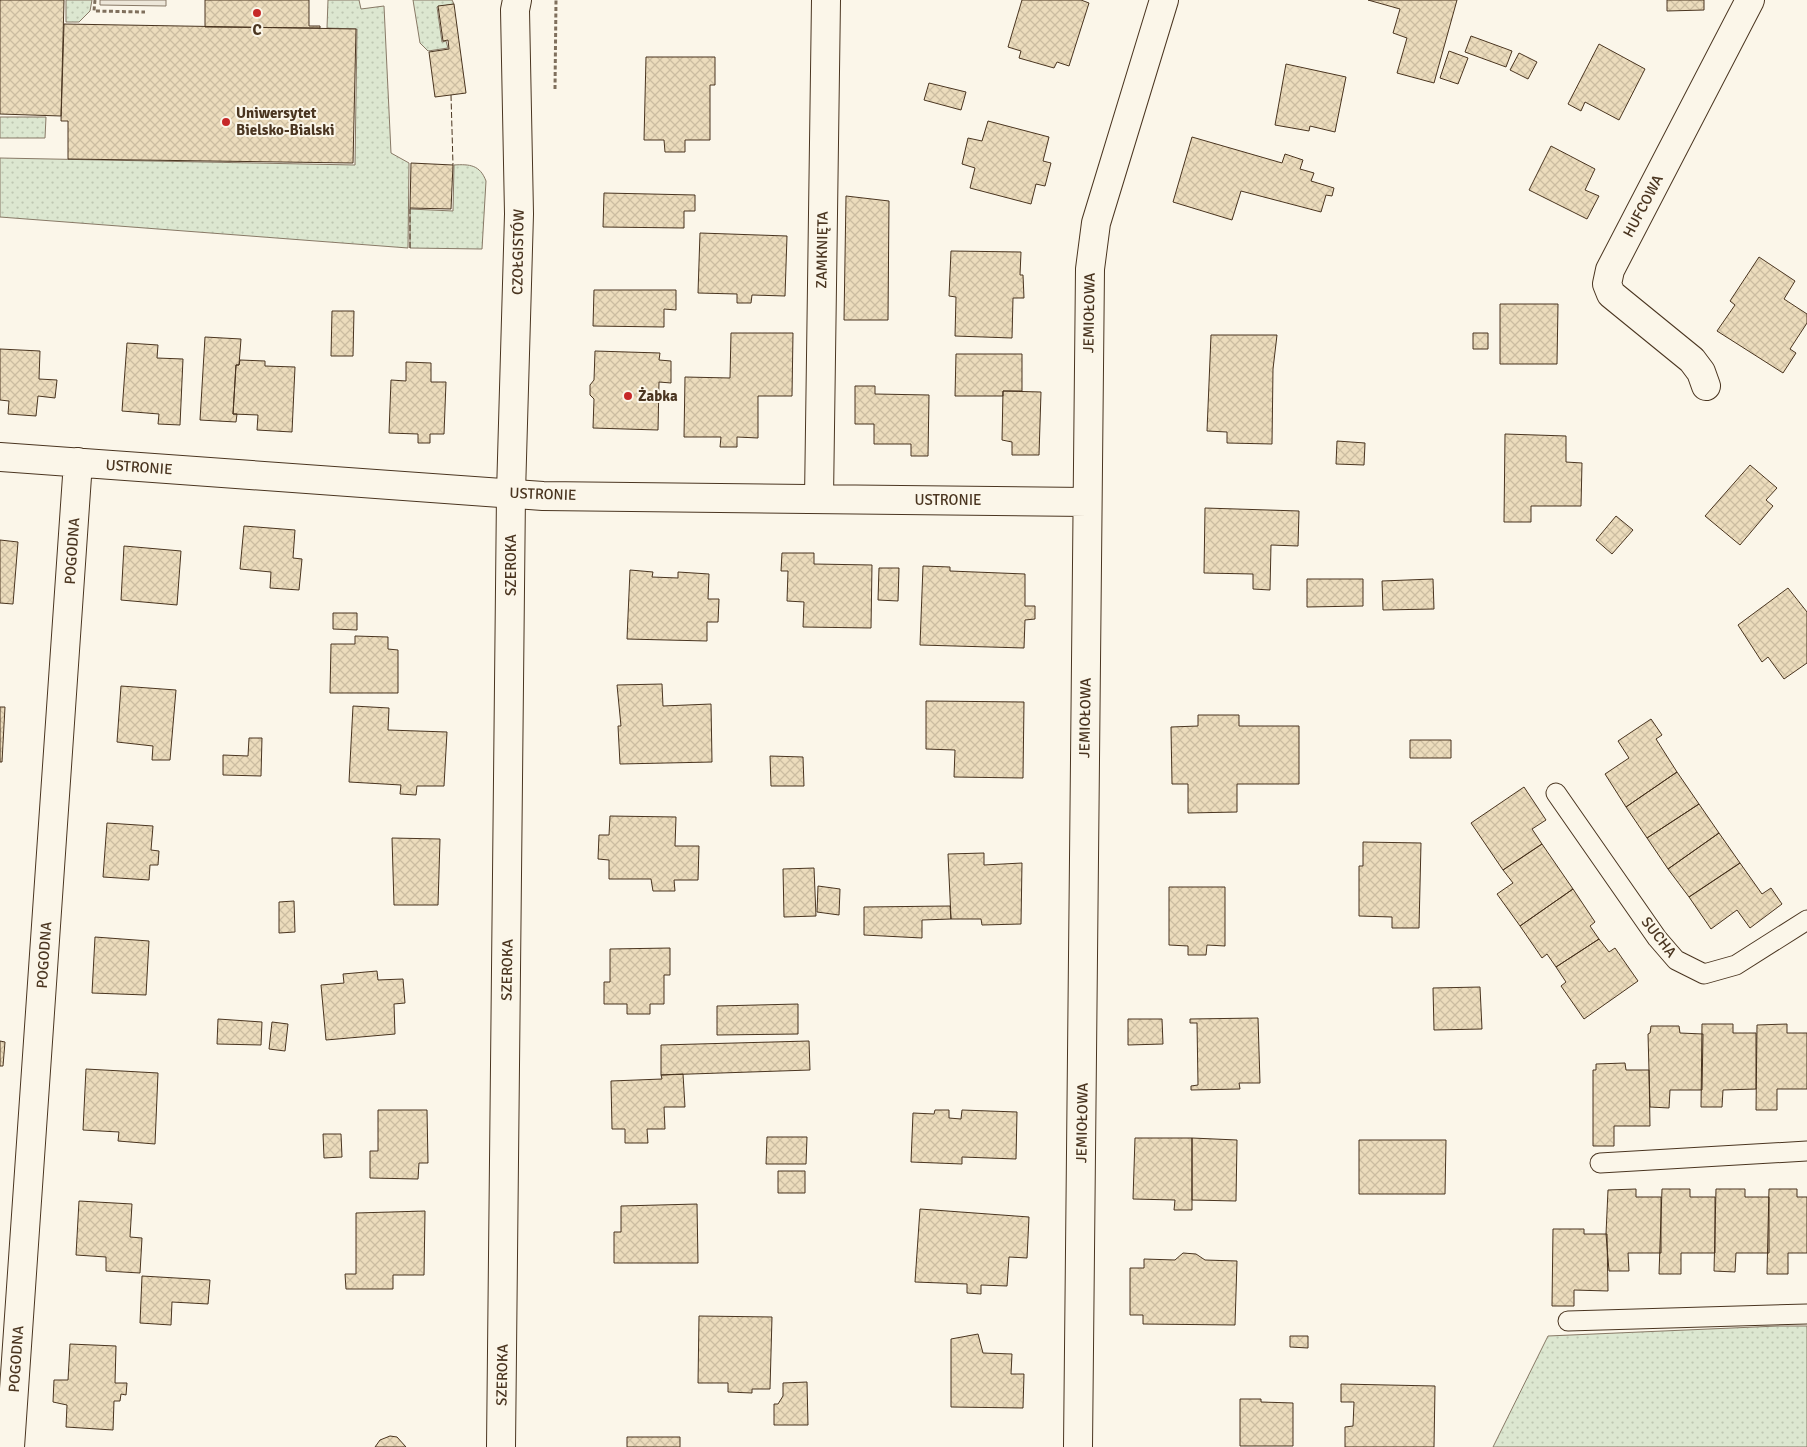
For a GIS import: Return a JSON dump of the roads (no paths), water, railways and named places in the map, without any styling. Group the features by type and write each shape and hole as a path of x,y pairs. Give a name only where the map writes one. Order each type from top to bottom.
{"street":[{"name":"ZAMKNIĘTA","path":"819,499 826,0"},
{"name":"JEMIOŁOWA","path":"1078,1447 1090,268 1096,222 1164,0"},
{"name":"HUFCOWA","path":"1706,386 1701,372 1692,360 1611,294 1607,284 1610,270 1750,0"},
{"name":"CZOŁGISTÓW","path":"511,493 519,214 514,3"},
{"name":"USTRONIE","path":"0,457 511,493 1088,502"},
{"name":"POGODNA","path":"10,1447 78,462"},
{"name":"SZEROKA","path":"501,1447 511,493"}],"lane":[{"name":"SUCHA","path":"1556,793 1657,938 1676,960 1704,974 1736,965 1807,920"},
{"path":"1600,1163 1807,1151"},
{"path":"1568,1321 1807,1314"}],"place":[{"name":"C","path":"257,13"},
{"name":"Uniwersytet Bielsko-Bialski","path":"226,122"},
{"name":"Żabka","path":"628,396"}]}
